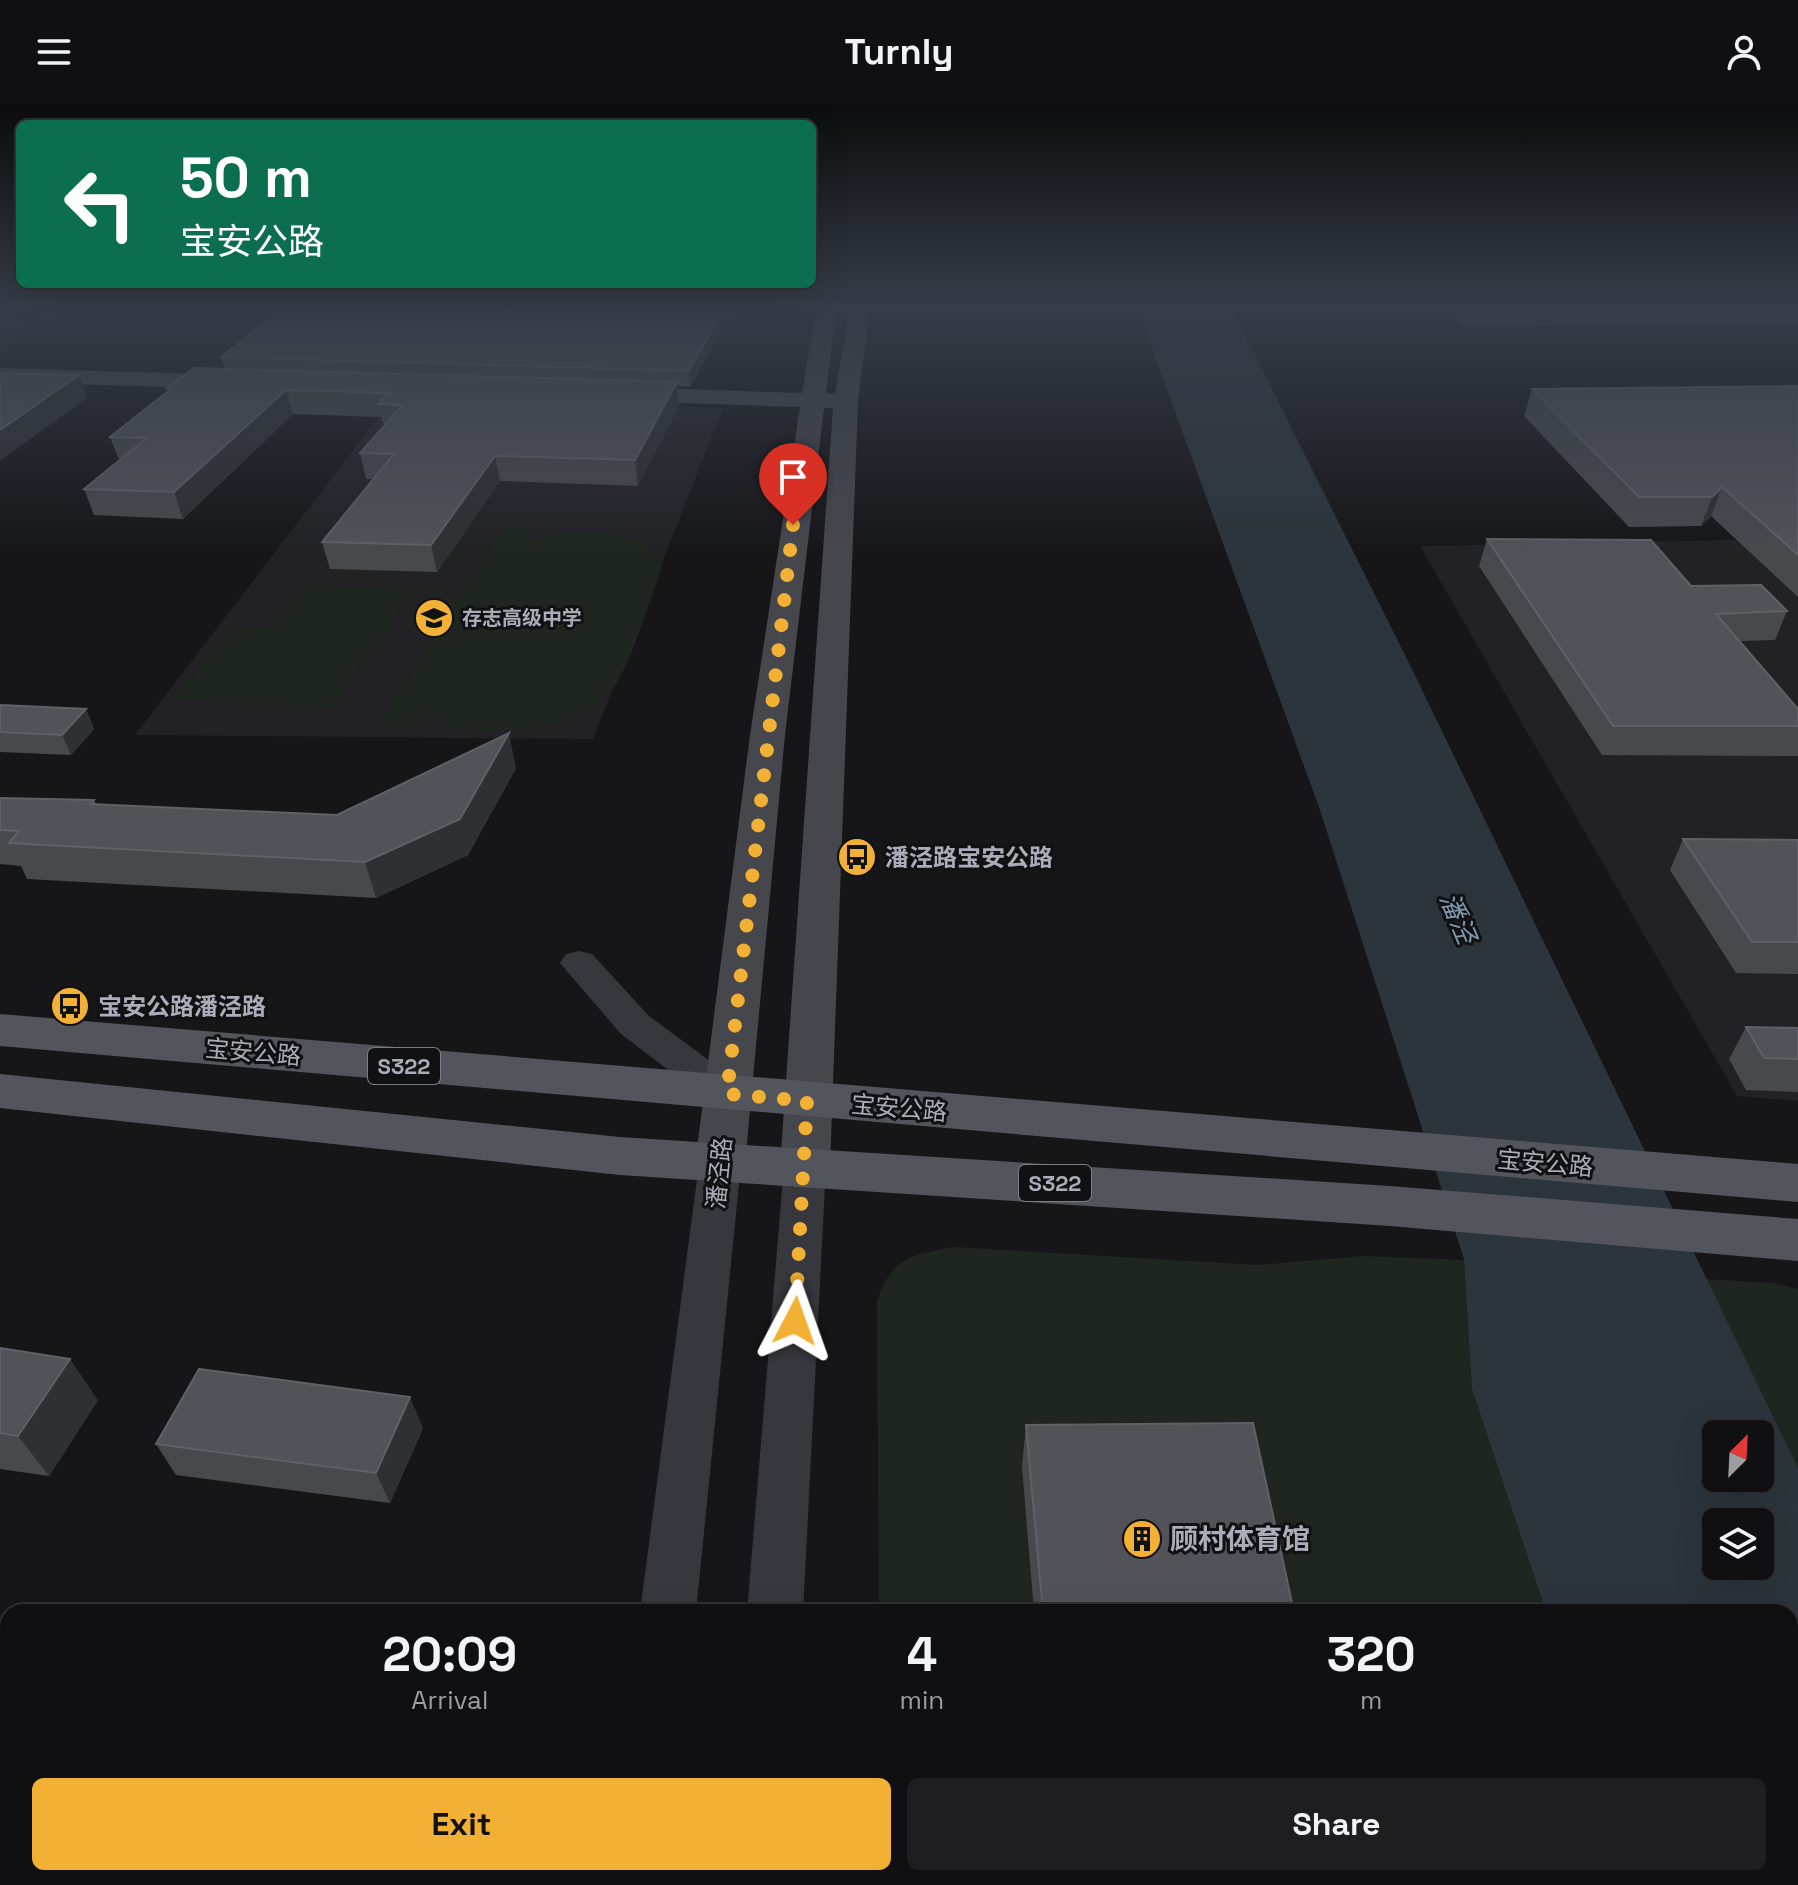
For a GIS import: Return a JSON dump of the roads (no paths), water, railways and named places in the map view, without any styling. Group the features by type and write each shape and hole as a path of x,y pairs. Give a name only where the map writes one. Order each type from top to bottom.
{"main road":[{"name":"潘泾路","path":"805,1166 828,390"},
{"name":"潘泾路","path":"720,1164 781,618 832,390"},
{"path":"597,394 828,401"},
{"name":"宝安公路","path":"0,1030 1798,1183"},
{"name":"S322","path":"0,1091 720,1164 805,1166 1390,1206 1798,1240"}],"street":[{"path":"579,963 635,1025 727,1094"},
{"name":"潘泾路","path":"669,1604 720,1164"},
{"name":"潘泾路","path":"776,1604 805,1166"}],"water":[{"name":"潘泾","path":"1167,390 1273,390 1411,667 1798,1468 1798,1604 1543,1604 1472,1389 1464,1259 1320,810"}],"place":[{"name":"存志高级中学","path":"434,618"},
{"name":"潘泾路宝安公路","path":"857,857"},
{"name":"宝安公路潘泾路","path":"70,1006"},
{"name":"顾村体育馆","path":"1142,1539"}]}
